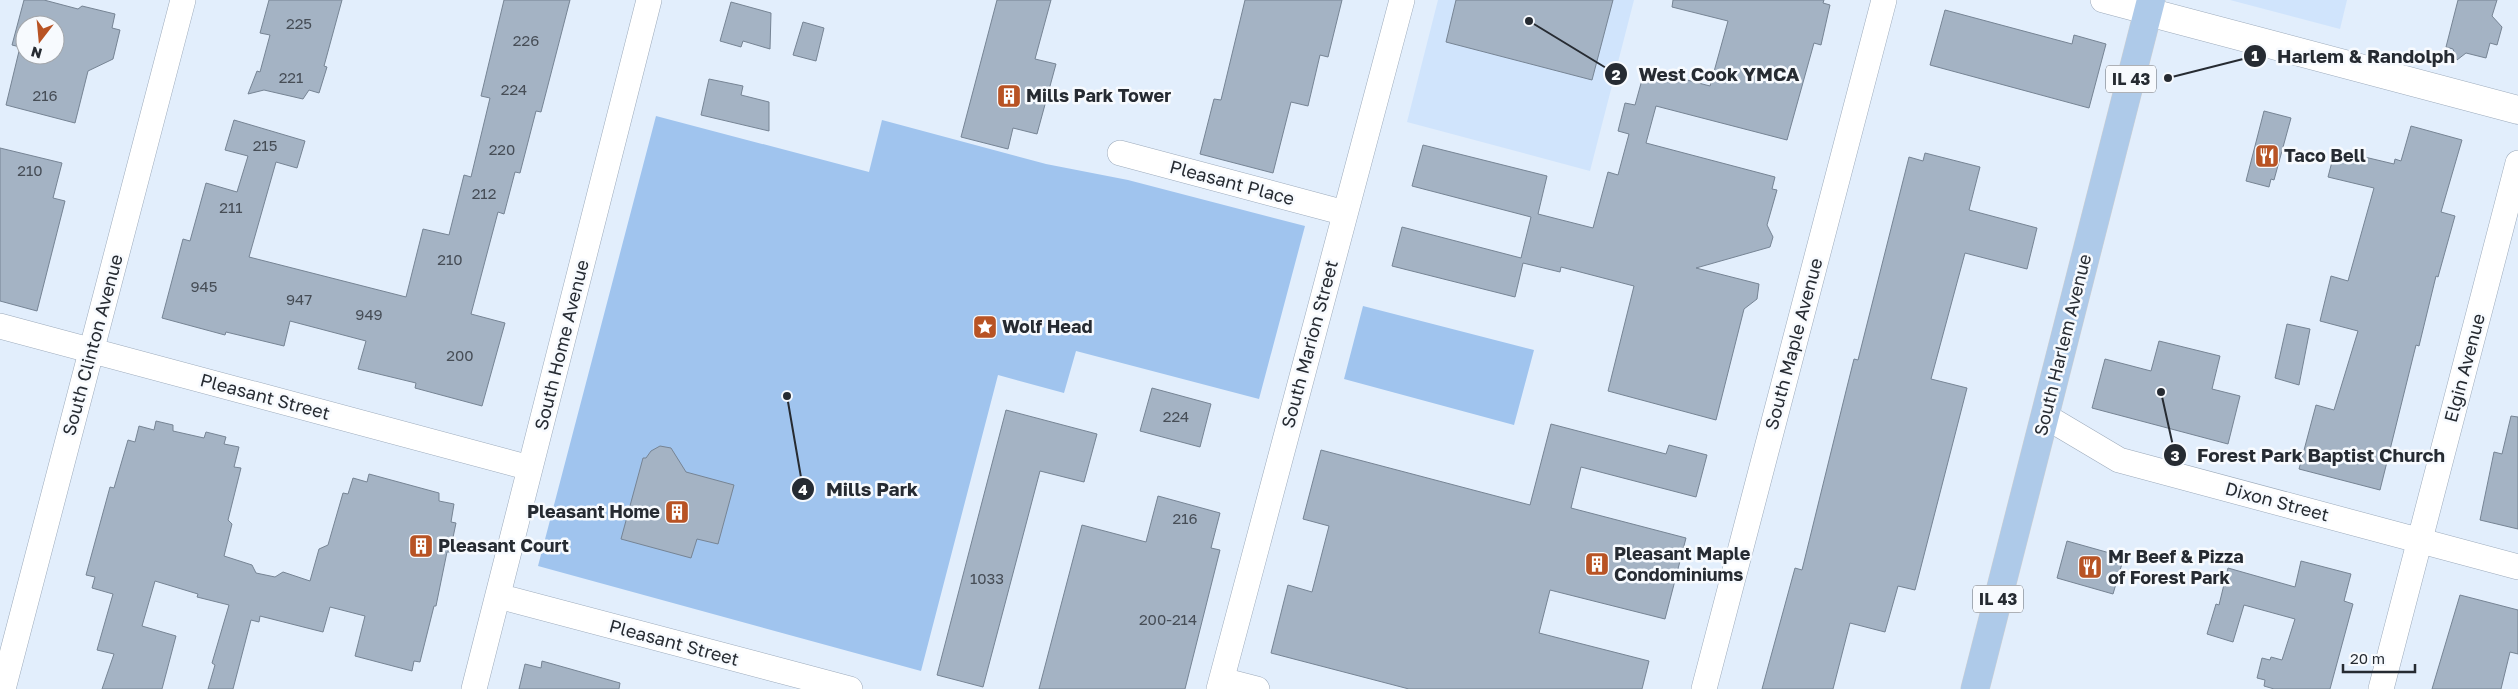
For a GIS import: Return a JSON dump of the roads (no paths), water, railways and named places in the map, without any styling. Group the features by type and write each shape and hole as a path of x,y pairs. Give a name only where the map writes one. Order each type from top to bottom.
{"main road":[{"name":"South Harlem Avenue","path":"1975,689 2150,6"}],"street":[{"name":"South Clinton Avenue","path":"3,689 183,0"},
{"name":"South Home Avenue","path":"474,689 649,0"},
{"name":"South Marion Street","path":"1220,684 1402,0"},
{"name":"South Maple Avenue","path":"1704,689 1884,0"},
{"path":"2103,0 2150,6 2518,110"},
{"name":"Pleasant Place","path":"1120,153 1345,213"},
{"name":"Elgin Avenue","path":"2382,689 2518,162"},
{"name":"Pleasant Street","path":"0,326 530,468"},
{"name":"Dixon Street","path":"2045,416 2119,460 2518,567"},
{"name":"Pleasant Street","path":"498,596 850,689"},
{"path":"1220,684 1257,689"}],"place":[{"name":"West Cook YMCA","path":"1529,21"},
{"name":"Harlem & Randolph","path":"2168,78"},
{"name":"Mills Park Tower","path":"1009,96"},
{"name":"Taco Bell","path":"2267,156"},
{"name":"Wolf Head","path":"985,327"},
{"name":"Forest Park Baptist Church","path":"2161,392"},
{"name":"Mills Park","path":"787,396"},
{"name":"Pleasant Home","path":"677,512"},
{"name":"Pleasant Court","path":"421,546"},
{"name":"Pleasant Maple Condominiums","path":"1597,564"},
{"name":"Mr Beef & Pizza of Forest Park","path":"2090,567"}]}
